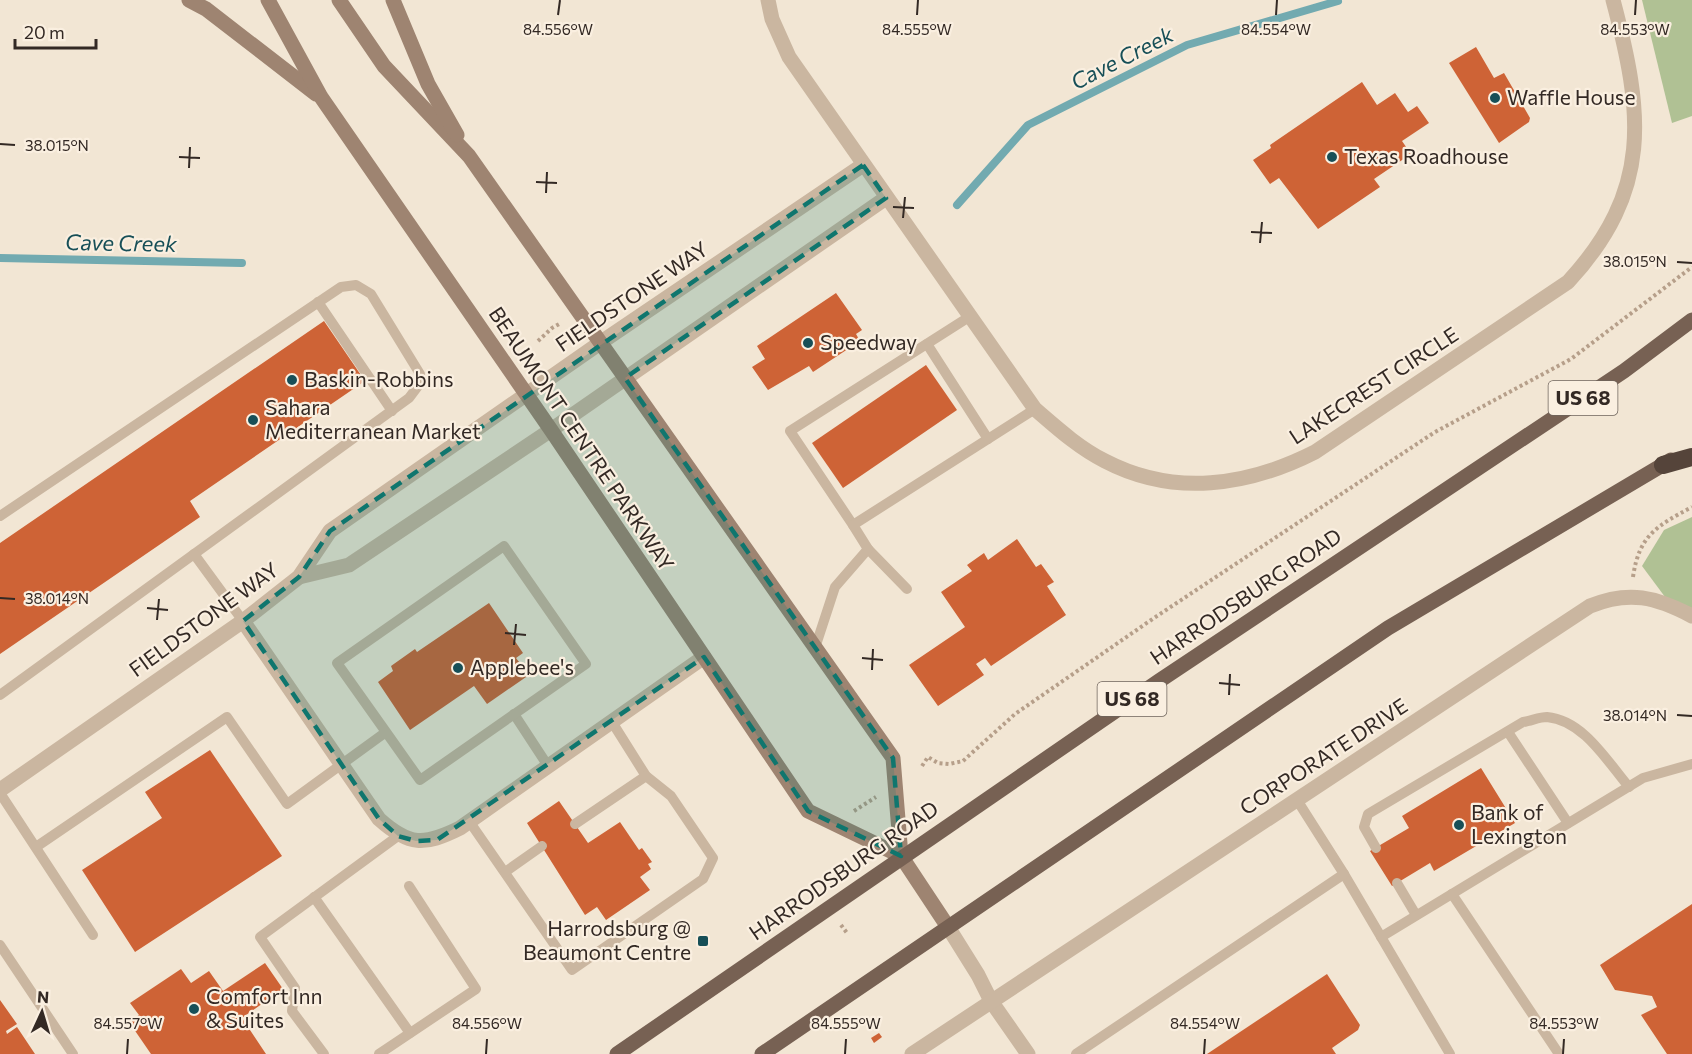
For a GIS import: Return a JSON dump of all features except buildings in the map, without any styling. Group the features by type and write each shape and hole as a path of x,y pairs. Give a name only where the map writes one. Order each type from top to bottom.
{"highway":[{"path":"1663,465 1692,458"}],"main road":[{"name":"HARRODSBURG ROAD","path":"617,1054 901,856 1624,370 1692,320"},
{"path":"762,1054 1388,628 1692,448"}],"street":[{"path":"189,0 206,9 321,98"},
{"name":"BEAUMONT CENTRE PARKWAY","path":"268,0 321,98 551,430 808,811 901,856"},
{"path":"339,0 384,66 469,156"},
{"path":"393,0 428,84 469,156 893,758 901,856 978,975 991,1001 1028,1054"},
{"name":"LAKECREST CIRCLE","path":"768,0 772,19 789,57 1035,409 1074,441 1105,461 1143,476 1177,482 1214,483 1246,480 1282,470 1315,452 1568,282 1590,258 1609,231 1622,201 1632,167 1635,97 1630,62 1613,0"},
{"name":"FIELDSTONE WAY","path":"0,791 243,621 299,577 330,531 600,343 863,165"},
{"path":"299,577 349,565 551,430 886,198"},
{"name":"CORPORATE DRIVE","path":"912,1054 1590,606 1621,596 1630,596 1671,605 1692,616"},
{"path":"243,621 379,819 398,836 416,841 437,840 469,821 704,657"}],"lane":[{"path":"0,516 341,287 357,285 371,294 420,374 418,386 409,399 0,695"},
{"path":"318,302 392,411"},
{"path":"908,588 868,549 790,431 969,317"},
{"path":"927,344 988,439"},
{"path":"853,525 1035,409"},
{"path":"504,546 586,664 420,780 386,732 337,663 504,546"},
{"path":"815,648 836,587 868,549"},
{"path":"194,554 243,621"},
{"path":"514,714 548,766"},
{"path":"36,847 227,717 287,804 343,766 386,732"},
{"path":"1376,848 1364,827 1368,814 1523,722 1545,717 1566,721 1590,740 1629,787"},
{"path":"469,821 572,970 703,879 713,858 671,796 646,776 612,722"},
{"path":"1508,732 1568,824"},
{"path":"1381,936 1643,778 1692,764"},
{"path":"575,824 646,776"},
{"path":"0,791 93,935"},
{"path":"1297,800 1344,874 1450,1054"},
{"path":"324,1054 292,1011 295,988 260,938 398,836"},
{"path":"505,873 542,846"},
{"path":"1076,1054 1344,874"},
{"path":"1397,883 1416,915"},
{"path":"380,1054 476,989 408,886"},
{"path":"1452,894 1559,1054"},
{"path":"314,897 410,1033"},
{"path":"0,945 73,1054"}],"path":[{"path":"922,766 928,757 938,764 963,761 1015,714 1154,618 1435,432 1571,359 1692,267"},
{"path":"538,341 561,323"},
{"path":"1630,596 1635,563 1642,542 1652,531 1692,507"},
{"path":"847,816 881,794"},
{"path":"841,925 847,933"}],"highlighted area":[{"path":"863,165 886,198 625,378 893,758 901,856 808,811 704,657 437,840 416,841 398,836 379,819 243,621 299,577 330,531"}],"green space":[{"path":"1642,0 1692,0 1692,116 1672,123"},
{"path":"1692,517 1692,616 1671,605 1642,566 1664,530"}],"waterway":[{"name":"Cave Creek","path":"957,205 1028,125 1187,45 1338,1"},
{"name":"Cave Creek","path":"0,258 242,263"}],"place":[{"name":"Waffle House","path":"1495,98"},
{"name":"Texas Roadhouse","path":"1332,157"},
{"name":"Speedway","path":"808,343"},
{"name":"Baskin-Robbins","path":"292,380"},
{"name":"Sahara Mediterranean Market","path":"253,420"},
{"name":"Applebee's","path":"458,668"},
{"name":"Bank of Lexington","path":"1459,825"},
{"name":"Harrodsburg @ Beaumont Centre","path":"703,941"},
{"name":"Comfort Inn & Suites","path":"194,1009"}]}
